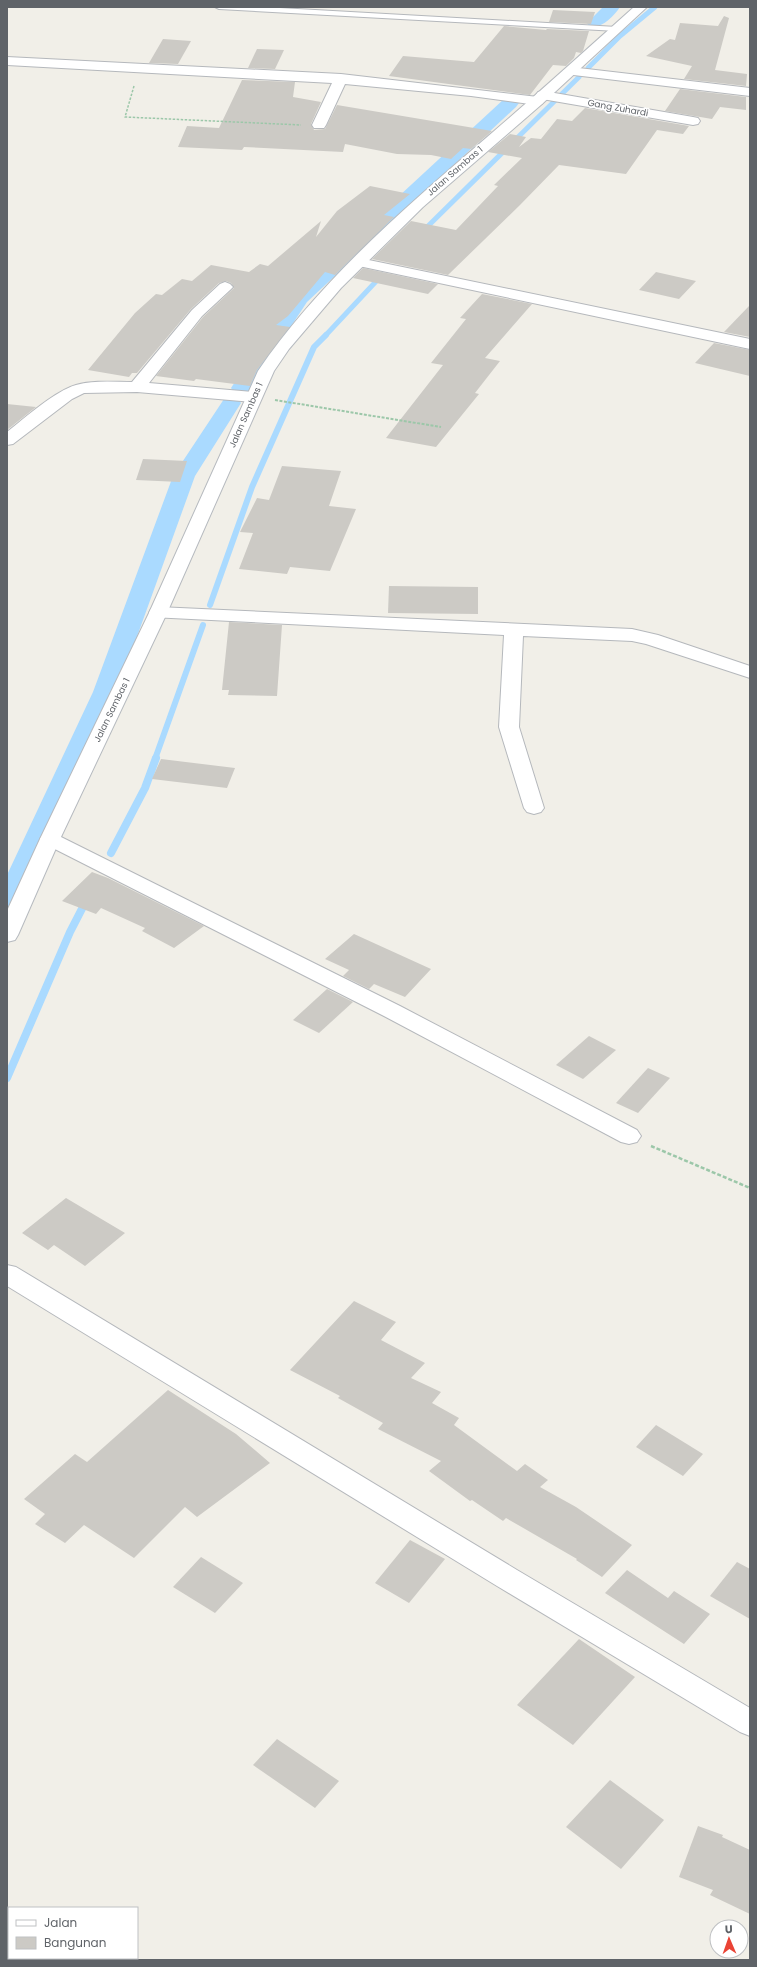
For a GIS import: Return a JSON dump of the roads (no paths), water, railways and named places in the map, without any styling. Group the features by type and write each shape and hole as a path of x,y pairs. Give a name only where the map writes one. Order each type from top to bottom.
{"street":[{"name":"Jalan Sambas 1","path":"7,935 50,839 158,613 253,397 266,371 283,346 336,285 418,204 542,97 642,7"},
{"name":"Gang Zuhardi","path":"7,61 341,78 472,92 542,97 591,103 693,121"},
{"path":"570,71 750,92"},
{"path":"319,125 341,78"},
{"path":"359,262 750,344"},
{"path":"137,387 197,313 225,287"},
{"path":"7,440 73,391 94,387 137,387 253,397"},
{"path":"158,613 620,634 651,639 750,672"},
{"path":"514,629 509,728 534,808"},
{"path":"50,839 392,1010 629,1136"},
{"path":"7,1274 520,1586 750,1723"}],"lane":[{"path":"219,7 617,29"}],"waterway":[{"path":"595,23 612,7"},
{"path":"588,68 620,36 655,7"},
{"path":"423,231 579,77"},
{"path":"241,388 300,298 510,103"},
{"path":"325,336 382,275"},
{"path":"210,605 252,487 314,347 325,336"},
{"path":"7,904 105,692 184,476 231,403"},
{"path":"155,759 203,625"},
{"path":"111,853 145,788 156,758"},
{"path":"7,1078 70,932 87,899"}]}
